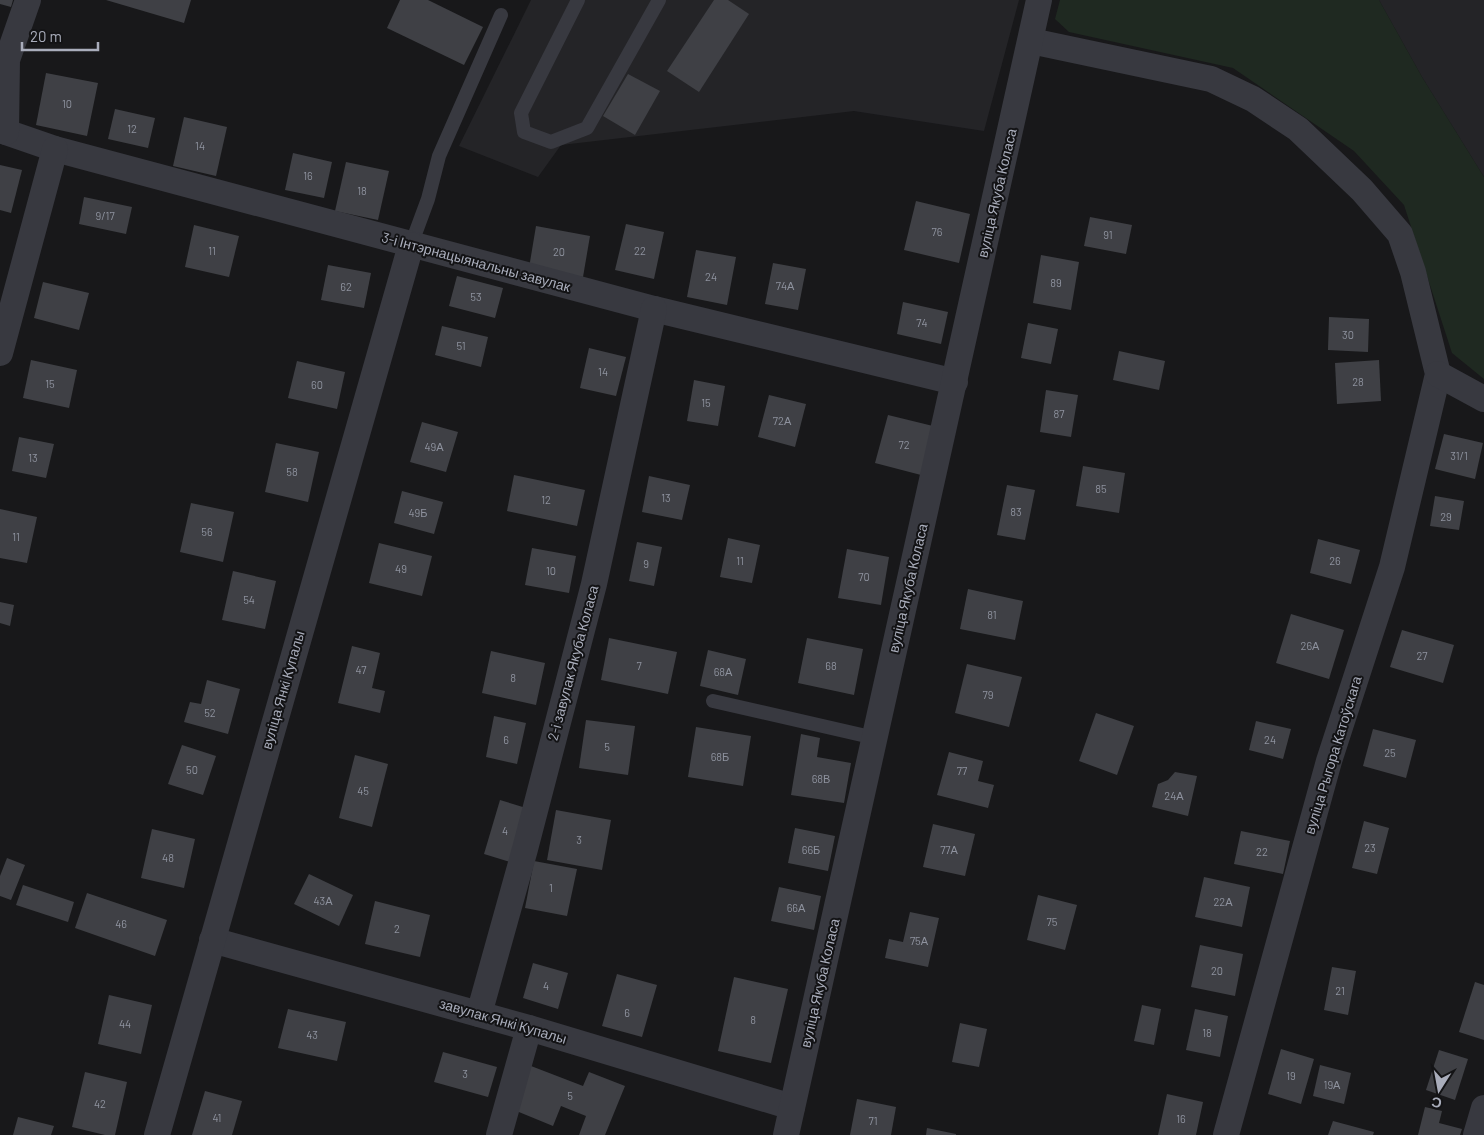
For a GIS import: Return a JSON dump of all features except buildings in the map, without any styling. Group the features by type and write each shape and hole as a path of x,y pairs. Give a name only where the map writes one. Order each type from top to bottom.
{"street":[{"path":"3,131 7,60 28,0"},
{"name":"вуліца Якуба Коласа","path":"786,1135 1039,0"},
{"path":"1030,42 1210,79 1253,99 1298,129 1362,190 1400,234 1413,272 1438,374 1484,400"},
{"name":"3-і Інтэрнацыянальны завулак","path":"3,131 56,149 411,245 654,309 955,382"},
{"path":"0,353 56,149"},
{"name":"вуліца Янкі Купалы","path":"156,1135 411,245"},
{"name":"2-і завулак Якуба Коласа","path":"479,1014 525,850 594,584 654,309"},
{"name":"вуліца Рыгора Катоўскага","path":"1226,1135 1330,761 1392,567 1438,374"},
{"name":"завулак Янкі Купалы","path":"212,940 529,1028 792,1107"},
{"path":"499,1135 529,1028"},
{"path":"1476,1135 1484,1108"}],"lane":[{"path":"578,0 521,113 524,132 551,142 587,128 659,0"},
{"path":"411,245 428,199 439,156 501,15"},
{"path":"713,701 875,738"}],"shaded area":[{"path":"531,0 1019,0 984,131 854,111 561,145 538,177 459,146"},
{"path":"1060,0 1379,0 1422,77 1484,177 1484,379 1452,353 1404,205 1354,151 1233,68 1069,32 1055,19"},
{"path":"1379,0 1484,0 1484,177 1422,77"}]}
